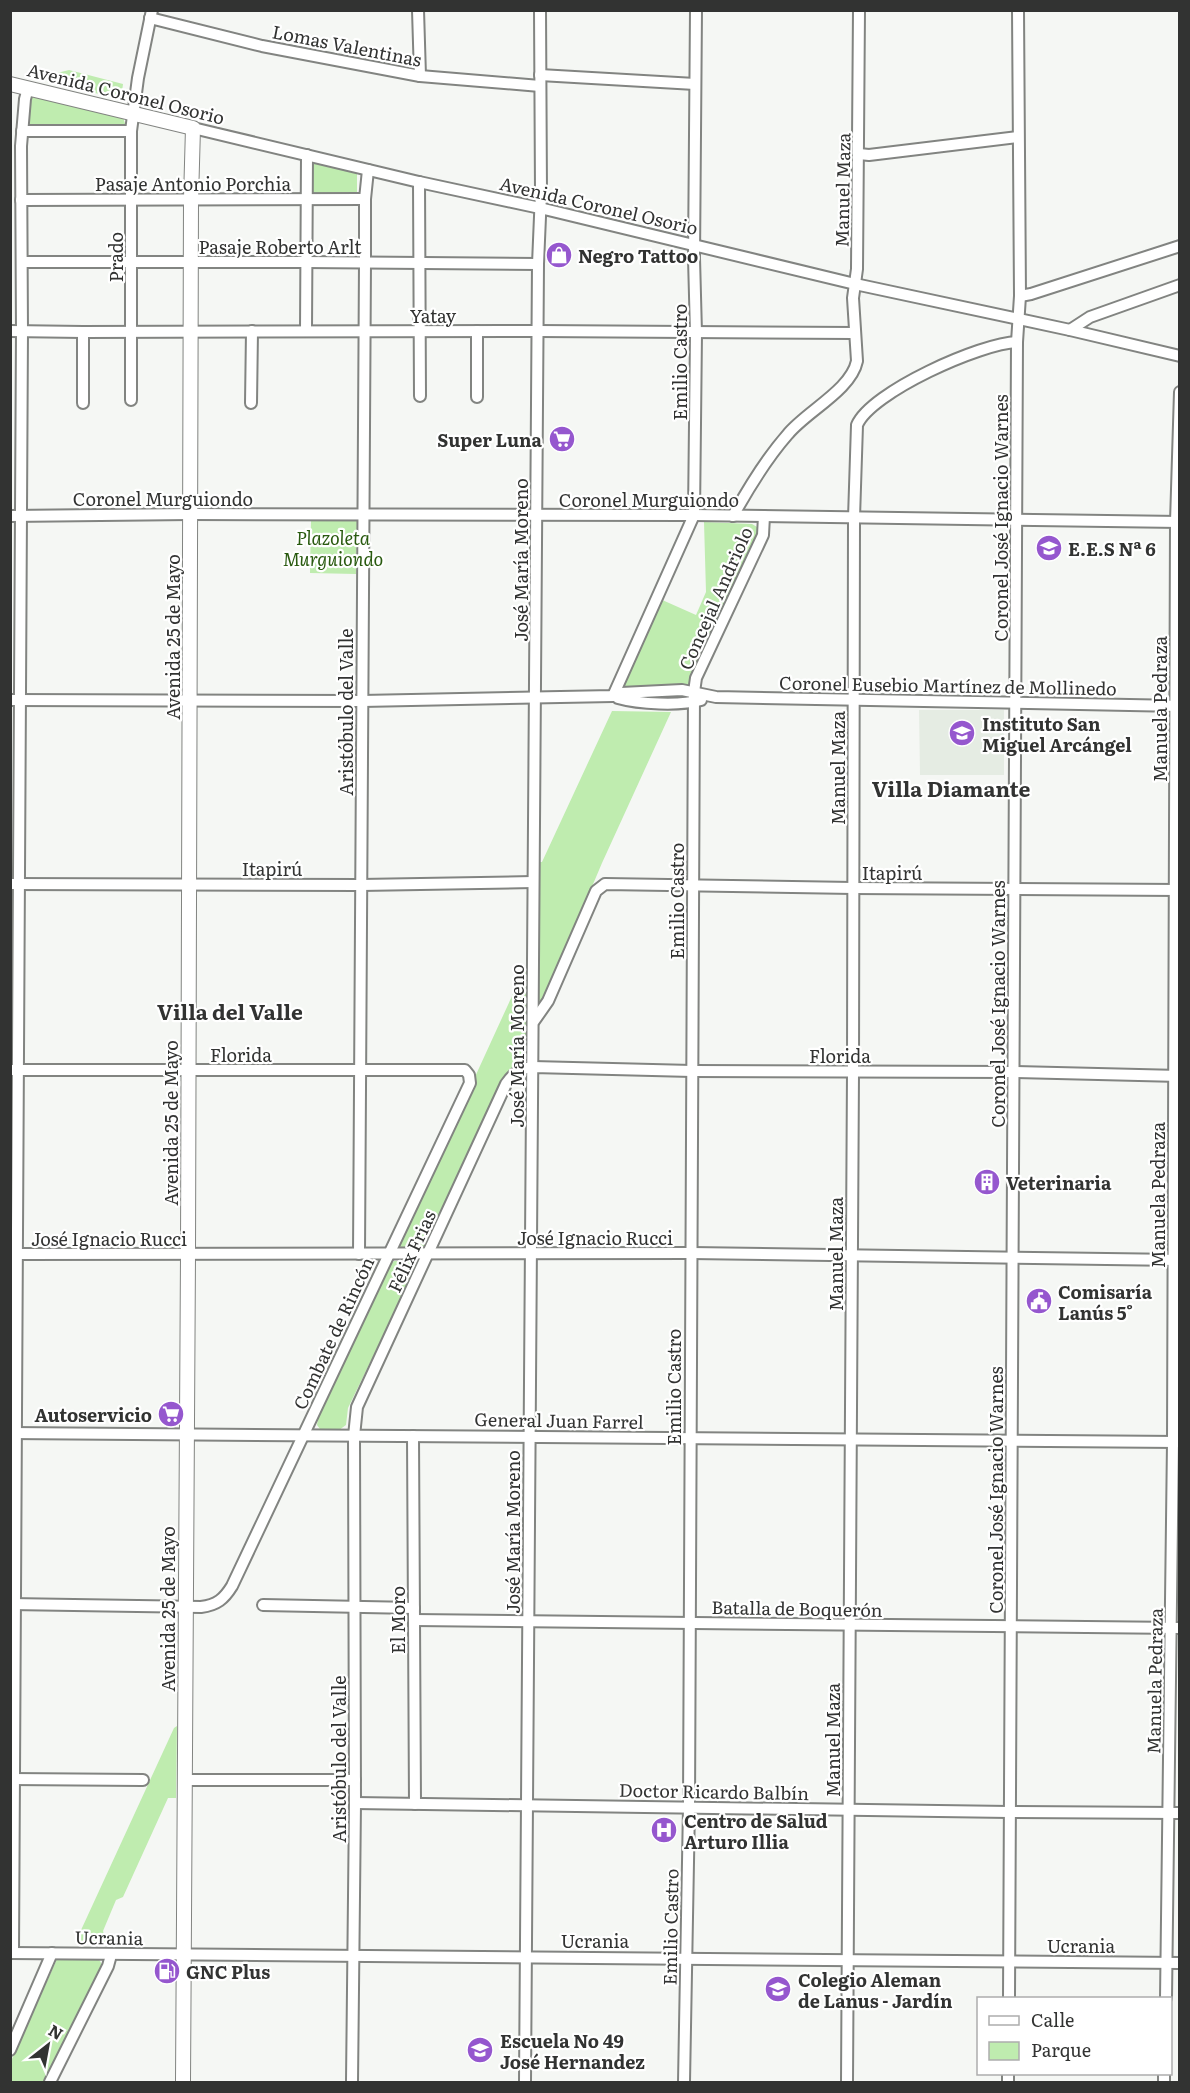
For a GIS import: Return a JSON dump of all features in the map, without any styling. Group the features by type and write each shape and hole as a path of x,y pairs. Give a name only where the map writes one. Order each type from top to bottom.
{"main road":[{"name":"Avenida Coronel Osorio","path":"10,84 193,128"},
{"name":"Avenida 25 de Mayo","path":"183,2082 189,1071 190,199 193,128"}],"street":[{"path":"418,10 420,76"},
{"name":"José María Moreno","path":"525,2082 540,10"},
{"name":"Emilio Castro","path":"613,696 694,515 696,10"},
{"name":"Manuel Maza","path":"734,516 757,475 787,435 846,382 855,370 853,298 857,269 860,10"},
{"name":"Coronel José Ignacio Warnes","path":"1009,1997 1012,1072 1017,342 1020,296 1018,10"},
{"name":"Lomas Valentinas","path":"151,14 278,49 420,76 695,84"},
{"name":"Prado","path":"131,400 131,131 151,14"},
{"path":"12,1953 16,331 22,262 21,200 16,146 21,131 28,88"},
{"name":"Avenida Coronel Osorio","path":"193,128 855,284 1019,318 1179,356"},
{"path":"21,131 131,131"},
{"path":"859,154 869,155 1018,137"},
{"path":"306,331 307,155"},
{"name":"Aristóbulo del Valle","path":"359,1254 365,199 368,170"},
{"path":"419,182 420,396"},
{"name":"Pasaje Antonio Porchia","path":"21,200 365,199"},
{"path":"1020,296 1179,246"},
{"name":"Pasaje Roberto Arlt","path":"22,262 538,264"},
{"path":"1070,330 1090,316 1179,285"},
{"name":"Yatay","path":"16,331 538,330 855,333"},
{"path":"251,403 252,331"},
{"path":"477,331 477,397"},
{"path":"83,332 83,403"},
{"name":"Manuel Maza","path":"846,2082 849,1960 854,518 857,425 864,413 918,376 979,351 1017,342"},
{"name":"Manuela Pedraza","path":"1166,1997 1174,1813 1179,392"},
{"name":"Coronel Murguiondo","path":"16,516 694,515 1178,522"},
{"name":"Concejal Andriolo","path":"694,697 696,678 763,536 764,516"},
{"name":"Coronel Eusebio Martínez de Mollinedo","path":"15,700 362,701 613,696 630,701 716,697 1178,706"},
{"name":"Emilio Castro","path":"684,2082 689,1807 694,697"},
{"name":"Itapirú","path":"14,884 361,885 533,882"},
{"name":"Itapirú","path":"534,1021 548,1000 596,891 605,884 1177,890"},
{"name":"Florida","path":"533,1067 1177,1076"},
{"name":"Félix Frias","path":"354,1436 360,1398 506,1083 519,1070 533,1067"},
{"name":"Florida","path":"14,1070 465,1070 470,1075"},
{"name":"Combate de Rincón","path":"185,1607 201,1607 219,1602 232,1586 470,1083 470,1075"},
{"name":"José Ignacio Rucci","path":"14,1254 691,1253 1176,1259"},
{"name":"General Juan Farrel","path":"13,1433 1176,1442"},
{"name":"Aristóbulo del Valle","path":"352,2082 355,1803 354,1436"},
{"name":"El Moro","path":"412,1436 415,1804"},
{"path":"13,1604 185,1607"},
{"path":"263,1605 414,1608"},
{"name":"Batalla de Boquerón","path":"414,1620 1175,1628"},
{"path":"12,1779 142,1780"},
{"path":"184,1780 355,1780"},
{"name":"Doctor Ricardo Balbín","path":"355,1803 1174,1813"},
{"name":"Ucrania","path":"12,1953 1179,1963"},
{"path":"10,2050 52,1953"},
{"path":"50,2082 108,1966 111,1955"}],"shaded area":[{"name":"Instituto San Miguel Arcángel","path":"919,710 1004,710 1004,775 920,775"}],"green space":[{"path":"69,70 123,84 121,99 47,82 49,75"},
{"path":"32,94 123,117 126,127 28,127"},
{"path":"311,161 357,172 357,194 311,193"},
{"name":"Plazoleta Murguiondo","path":"311,521 357,521 356,574 310,573"},
{"path":"704,522 752,524 757,527 759,535 689,688 617,689 660,599 696,615 706,592"},
{"path":"612,711 671,712 602,863 544,1000 538,1001 538,862 542,862"},
{"path":"523,972 529,972 528,1057 524,1063 514,1069 427,1244 422,1248 399,1248 398,1245"},
{"path":"394,1261 415,1261 417,1266 348,1408 346,1425 339,1430 320,1429 317,1425 318,1418 390,1265"},
{"path":"177,1726 176,1798 168,1798 123,1897 116,1900 103,1931 107,1943 76,1941 174,1728"},
{"path":"57,1959 97,1959 103,1967 47,2082 11,2082 11,2061"}],"place":[{"name":"Negro Tattoo","path":"559,255"},
{"name":"Super Luna","path":"562,439"},
{"name":"E.E.S Nª 6","path":"1049,548"},
{"name":"Instituto San Miguel Arcángel","path":"962,733"},
{"name":"Veterinaria","path":"987,1182"},
{"name":"Comisaría Lanús 5°","path":"1039,1301"},
{"name":"Autoservicio","path":"171,1414"},
{"name":"Centro de Salud Arturo Illia","path":"664,1830"},
{"name":"GNC Plus","path":"167,1971"},
{"name":"Colegio Aleman de Lanus - Jardín","path":"778,1989"},
{"name":"Escuela No 49 José Hernandez","path":"480,2050"}],"district":[{"name":"Villa Diamante","path":"951,787"},
{"name":"Villa del Valle","path":"230,1010"}]}
